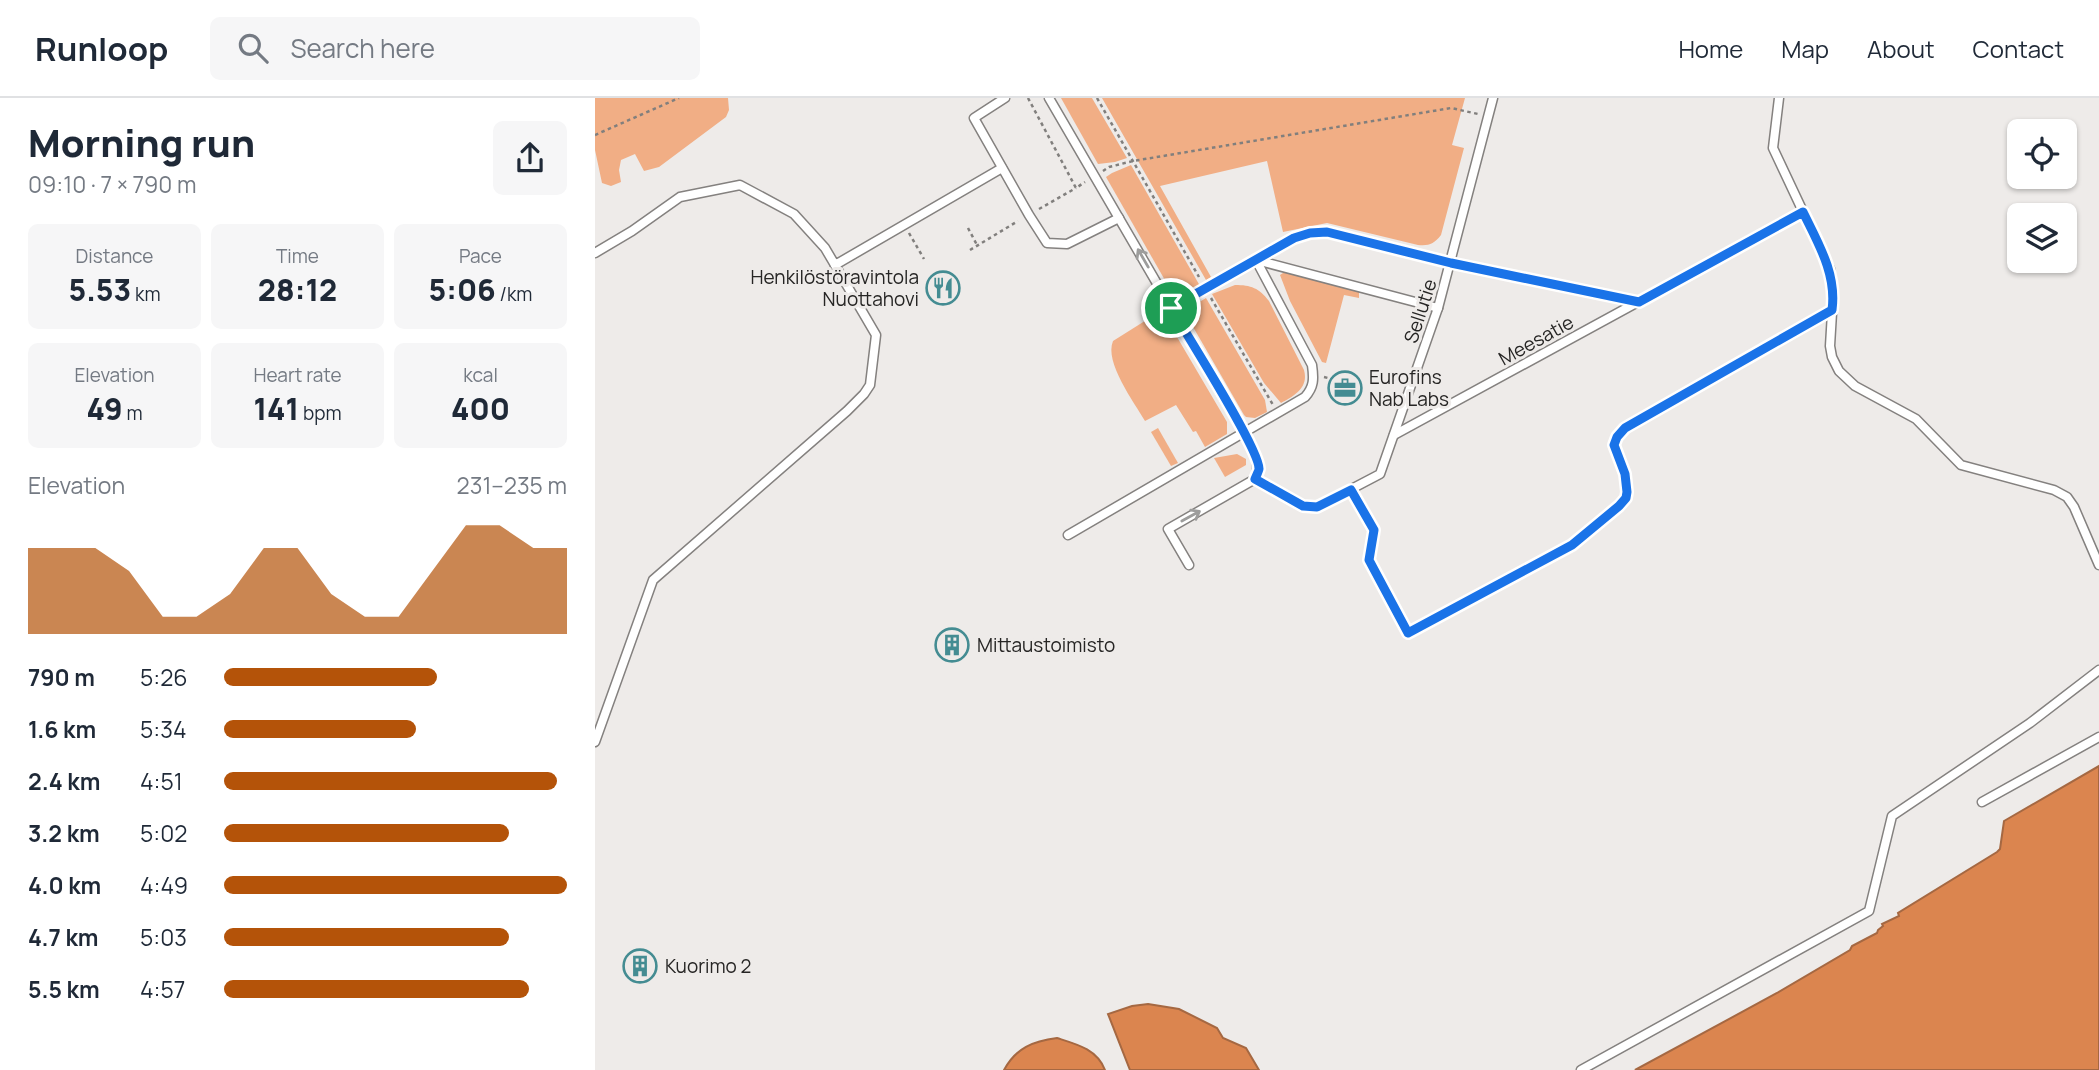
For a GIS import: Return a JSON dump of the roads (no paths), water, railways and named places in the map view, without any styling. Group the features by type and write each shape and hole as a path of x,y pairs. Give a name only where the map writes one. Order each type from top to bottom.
{"lane":[{"path":"1005,98 974,118 1047,243 1067,244 1119,218"},
{"path":"1049,98 1256,458 1259,470 1255,479 1168,529 1189,565"},
{"name":"Sellutie","path":"1255,479 1303,506 1317,507 1380,474 1439,308 1493,98"},
{"path":"1779,98 1773,148 1829,269 1833,296 1830,346 1839,372 1855,386 1916,419 1961,465 2054,490 2067,497 2099,565"},
{"path":"835,265 1002,168"},
{"path":"595,253 680,197 740,185 794,214 825,248 876,335 870,385 864,394 653,580 595,742"},
{"name":"Meesatie","path":"1394,435 1803,212"},
{"path":"1171,308 1294,238 1327,232 1451,263 1639,302"},
{"path":"1256,260 1439,308"},
{"path":"1068,535 1305,397 1311,390 1314,379 1313,365 1256,260"},
{"path":"1351,490 1374,530 1369,560 1408,633 1572,545 1619,506 1626,498 1627,492 1625,474 1614,445 1625,428 1832,310"},
{"path":"1581,1070 1869,911 1892,816 2031,723 2099,670"},
{"path":"1982,802 2099,737"}],"place":[{"name":"Henkilöstöravintola Nuottahovi","path":"943,288"},
{"name":"Eurofins Nab Labs","path":"1345,388"},
{"name":"Mittaustoimisto","path":"952,645"},
{"name":"Kuorimo 2","path":"640,966"}]}
